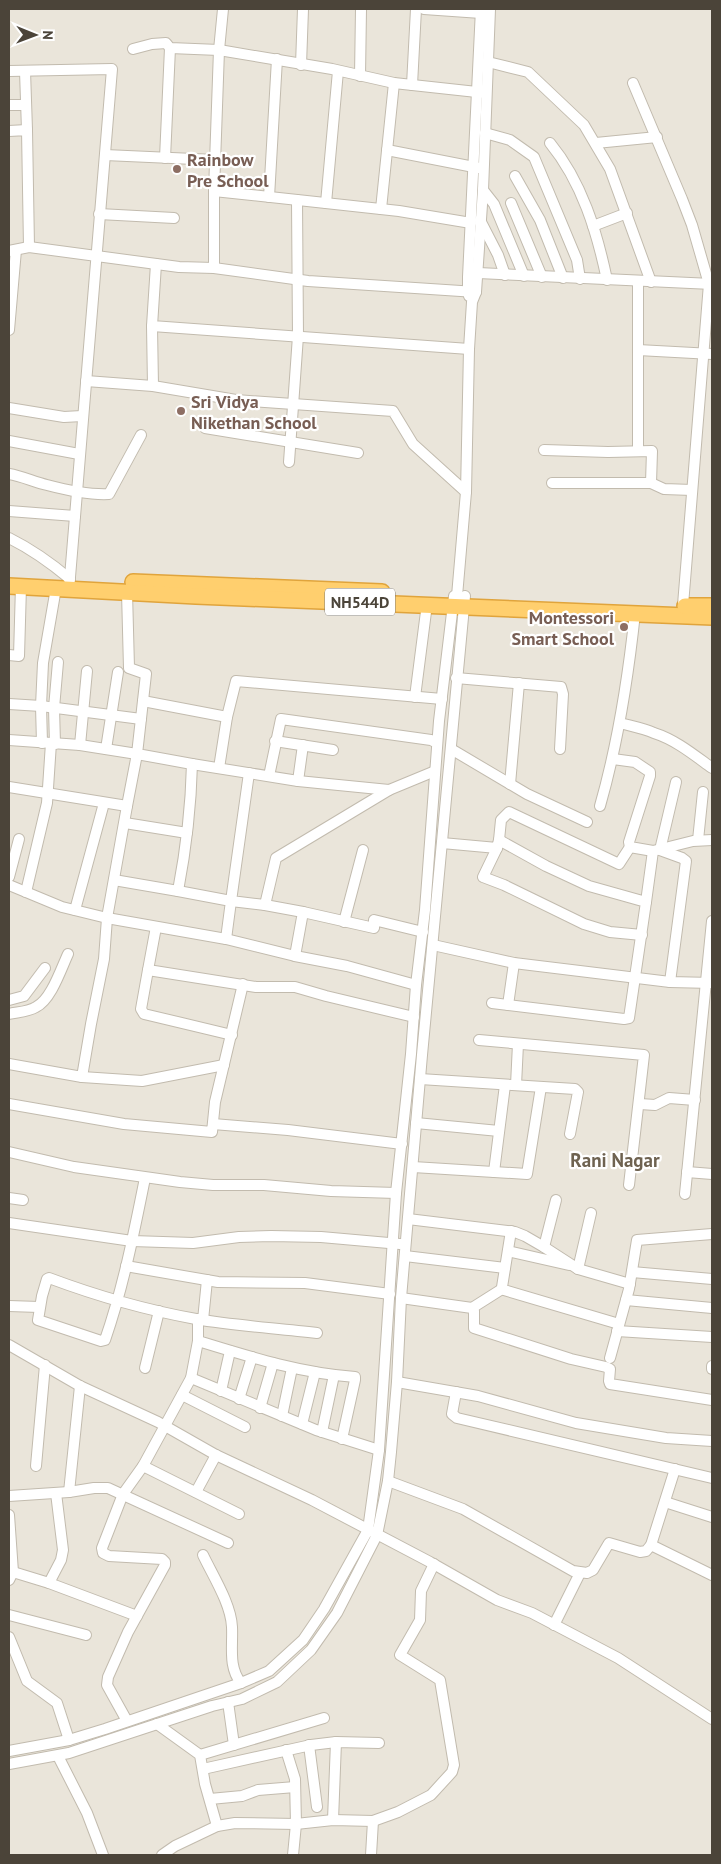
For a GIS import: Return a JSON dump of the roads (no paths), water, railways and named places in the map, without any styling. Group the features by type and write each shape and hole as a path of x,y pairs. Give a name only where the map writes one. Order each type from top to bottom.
{"highway":[{"name":"NH544D","path":"9,576 127,592 196,590 426,604 458,600 712,617"},
{"name":"NH544D","path":"15,586 65,585 458,600 712,606"}],"street":[{"path":"214,268 214,192 219,50 223,9"},
{"path":"301,65 302,9"},
{"path":"360,76 361,9"},
{"path":"412,85 416,9"},
{"path":"424,9 484,10"},
{"path":"472,295 478,273 476,222 483,190 479,168 485,133 482,93 488,62 484,10"},
{"path":"9,1764 58,1756 106,1742 156,1724 242,1699 277,1682 311,1650 337,1613 373,1532 388,1481 412,1166 456,678 458,600 466,492 468,349 479,168 484,10"},
{"path":"134,49 152,44 166,43 170,48 165,158"},
{"path":"170,48 219,50 277,59 394,83 482,93"},
{"path":"270,197 277,59"},
{"path":"488,62 528,72 584,125 610,169 651,282"},
{"path":"9,71 112,69 98,214 90,343 82,416 75,516 65,585 45,652 41,706 49,743"},
{"path":"25,71 29,247"},
{"path":"326,203 338,71"},
{"path":"381,209 394,83"},
{"path":"632,83 657,136 692,225 710,284 708,354 692,490 683,606"},
{"path":"9,105 26,105"},
{"path":"9,131 27,130"},
{"path":"485,133 510,140 534,158 577,260 580,279"},
{"path":"596,143 657,136"},
{"path":"550,143 569,169 593,226 607,280"},
{"path":"387,150 479,168"},
{"path":"105,156 216,160"},
{"path":"516,176 540,220 563,278"},
{"path":"483,190 494,204 524,276"},
{"path":"214,192 381,209 476,222 498,255 505,275"},
{"path":"289,462 298,336 297,200"},
{"path":"512,203 542,277"},
{"path":"593,226 627,213"},
{"path":"98,214 174,218"},
{"path":"9,330 12,250 29,247 179,268 214,268 297,279 472,295"},
{"path":"153,386 152,326 156,264"},
{"path":"478,273 710,284"},
{"path":"638,282 638,450"},
{"path":"152,326 468,349"},
{"path":"638,350 708,354"},
{"path":"86,381 153,386 236,400 394,411 413,444 466,492"},
{"path":"9,408 64,417 82,416"},
{"path":"205,428 358,453"},
{"path":"9,474 25,477 47,485 106,494 111,493 140,435"},
{"path":"9,441 79,454"},
{"path":"544,450 652,451 651,483"},
{"path":"552,482 651,483 664,490 692,490"},
{"path":"9,511 75,516"},
{"path":"9,538 24,545 53,565 65,585"},
{"path":"9,655 20,656 15,586"},
{"path":"82,1077 104,959 107,918 137,754 146,674 129,668 127,592"},
{"path":"9,1750 69,1740 241,1683 269,1671 303,1640 373,1532 396,1193 416,985 423,932 442,699 458,600"},
{"path":"415,697 426,604"},
{"path":"600,806 613,759 620,722 635,613"},
{"path":"26,892 48,794 49,743 58,662"},
{"path":"80,746 87,671"},
{"path":"106,749 118,672"},
{"path":"456,678 559,686 562,688 560,749"},
{"path":"219,768 227,717 235,683 239,680 442,699"},
{"path":"510,784 519,683"},
{"path":"143,701 227,717"},
{"path":"9,704 41,706 141,719"},
{"path":"269,776 279,720 283,719 431,740 438,743"},
{"path":"620,722 667,738 712,768"},
{"path":"9,740 106,749 298,781 389,790"},
{"path":"276,741 333,750"},
{"path":"298,781 303,745"},
{"path":"451,750 510,784 586,822"},
{"path":"613,759 635,762 648,770 650,774 631,836 630,847 619,864 508,812 501,820 498,844 483,877 504,884 584,924 610,932 642,935"},
{"path":"178,891 187,833 192,764"},
{"path":"265,905 276,858 389,790 436,771"},
{"path":"226,939 249,773"},
{"path":"492,1003 627,1019 630,1015 646,902 657,850 676,782"},
{"path":"9,788 127,806"},
{"path":"698,840 702,792"},
{"path":"74,910 104,803"},
{"path":"125,823 187,833"},
{"path":"9,877 19,839"},
{"path":"657,850 698,840 712,840"},
{"path":"442,843 498,844 589,886 646,902"},
{"path":"630,847 657,850 686,861 670,982"},
{"path":"344,922 363,850"},
{"path":"114,880 303,912 374,928 374,920 423,932"},
{"path":"9,885 62,907 74,910 107,918 226,939 295,956 347,966 416,985"},
{"path":"295,956 303,912"},
{"path":"685,1194 701,1041 710,983 712,921"},
{"path":"156,927 141,1009 144,1014 232,1035"},
{"path":"433,945 514,963 670,982 710,983"},
{"path":"9,1014 35,1008 41,1004 53,987 68,954"},
{"path":"508,1005 514,963"},
{"path":"9,1000 24,996 45,968"},
{"path":"148,970 256,987 295,987 414,1017"},
{"path":"9,1104 124,1124 212,1132 215,1102 244,984"},
{"path":"479,1040 644,1055 640,1104 629,1185"},
{"path":"701,1041 712,1042"},
{"path":"516,1085 518,1044"},
{"path":"9,1064 82,1077 142,1081 224,1065"},
{"path":"420,1079 577,1090 570,1134"},
{"path":"494,1172 505,1085"},
{"path":"412,1166 528,1173 541,1086"},
{"path":"640,1104 655,1105 669,1098 695,1100"},
{"path":"416,1123 499,1131"},
{"path":"213,1124 288,1130 402,1144"},
{"path":"9,1152 74,1167 145,1178 213,1185 264,1185 331,1191 396,1193"},
{"path":"687,1172 712,1174"},
{"path":"145,1178 126,1266 117,1301 106,1338 103,1341 38,1320 39,1307 48,1278 117,1301 160,1311 201,1319 318,1333"},
{"path":"9,1198 23,1200"},
{"path":"544,1247 556,1200"},
{"path":"576,1268 591,1213"},
{"path":"408,1219 511,1231 525,1236 576,1268"},
{"path":"9,1223 132,1241 193,1243 239,1237 271,1236 321,1237 406,1244"},
{"path":"401,1298 472,1308 502,1289 511,1231"},
{"path":"610,1358 630,1284 638,1240 712,1234"},
{"path":"508,1251 630,1284"},
{"path":"405,1256 505,1268"},
{"path":"126,1266 207,1280 305,1284 390,1294"},
{"path":"632,1272 712,1279"},
{"path":"127,1721 109,1689 107,1681 128,1632 165,1562 162,1559 109,1556 103,1553 102,1545 123,1494 143,1466 166,1427 191,1378 207,1280"},
{"path":"502,1289 618,1328 712,1337"},
{"path":"626,1300 712,1308"},
{"path":"9,1306 39,1307"},
{"path":"472,1308 474,1311 474,1328 572,1359 606,1366 610,1369 610,1384 712,1400"},
{"path":"145,1368 160,1311"},
{"path":"198,1340 292,1368 356,1378 342,1439"},
{"path":"9,1345 80,1386 166,1427 216,1455 312,1500 434,1564 496,1600 532,1614 618,1658 711,1715"},
{"path":"220,1391 230,1351"},
{"path":"240,1399 252,1357"},
{"path":"260,1408 273,1363"},
{"path":"36,1466 45,1365"},
{"path":"282,1416 292,1368"},
{"path":"302,1424 315,1372"},
{"path":"322,1432 334,1375"},
{"path":"191,1378 322,1432 379,1450"},
{"path":"397,1382 456,1392 576,1423 666,1438 712,1441"},
{"path":"69,1492 80,1386"},
{"path":"456,1392 452,1414 454,1418 712,1478"},
{"path":"182,1395 245,1427"},
{"path":"196,1492 216,1455"},
{"path":"143,1466 239,1514"},
{"path":"388,1481 463,1509 580,1573 587,1574 593,1570 609,1543 642,1552 646,1551 651,1545 675,1469"},
{"path":"9,1496 69,1492 103,1487 123,1494 228,1543"},
{"path":"50,1583 61,1560 63,1550 56,1493"},
{"path":"665,1502 712,1517"},
{"path":"9,1515 11,1576 50,1583 137,1616"},
{"path":"651,1545 712,1576"},
{"path":"203,1555 228,1610 232,1626 232,1665 236,1677 241,1683"},
{"path":"162,1855 175,1846 216,1826 235,1823 296,1824 333,1820 373,1821 398,1812 432,1795 454,1767 440,1680 400,1655 420,1620 421,1591 434,1564"},
{"path":"554,1625 580,1573"},
{"path":"9,1615 86,1635"},
{"path":"9,1637 27,1681 56,1703 69,1740"},
{"path":"228,1702 234,1745"},
{"path":"200,1756 324,1718"},
{"path":"156,1724 200,1756 216,1826"},
{"path":"333,1820 336,1742"},
{"path":"203,1769 310,1745 336,1742 379,1743"},
{"path":"310,1745 317,1807"},
{"path":"286,1750 294,1776 295,1787 296,1824 294,1855"},
{"path":"58,1756 87,1813 103,1855"},
{"path":"210,1799 242,1796 258,1790 295,1787"},
{"path":"371,1855 373,1821"}],"place":[{"name":"Rainbow Pre School","path":"177,169"},
{"name":"Sri Vidya Nikethan School","path":"181,411"},
{"name":"Montessori Smart School","path":"624,627"}],"district":[{"name":"Rani Nagar","path":"615,1160"}]}
